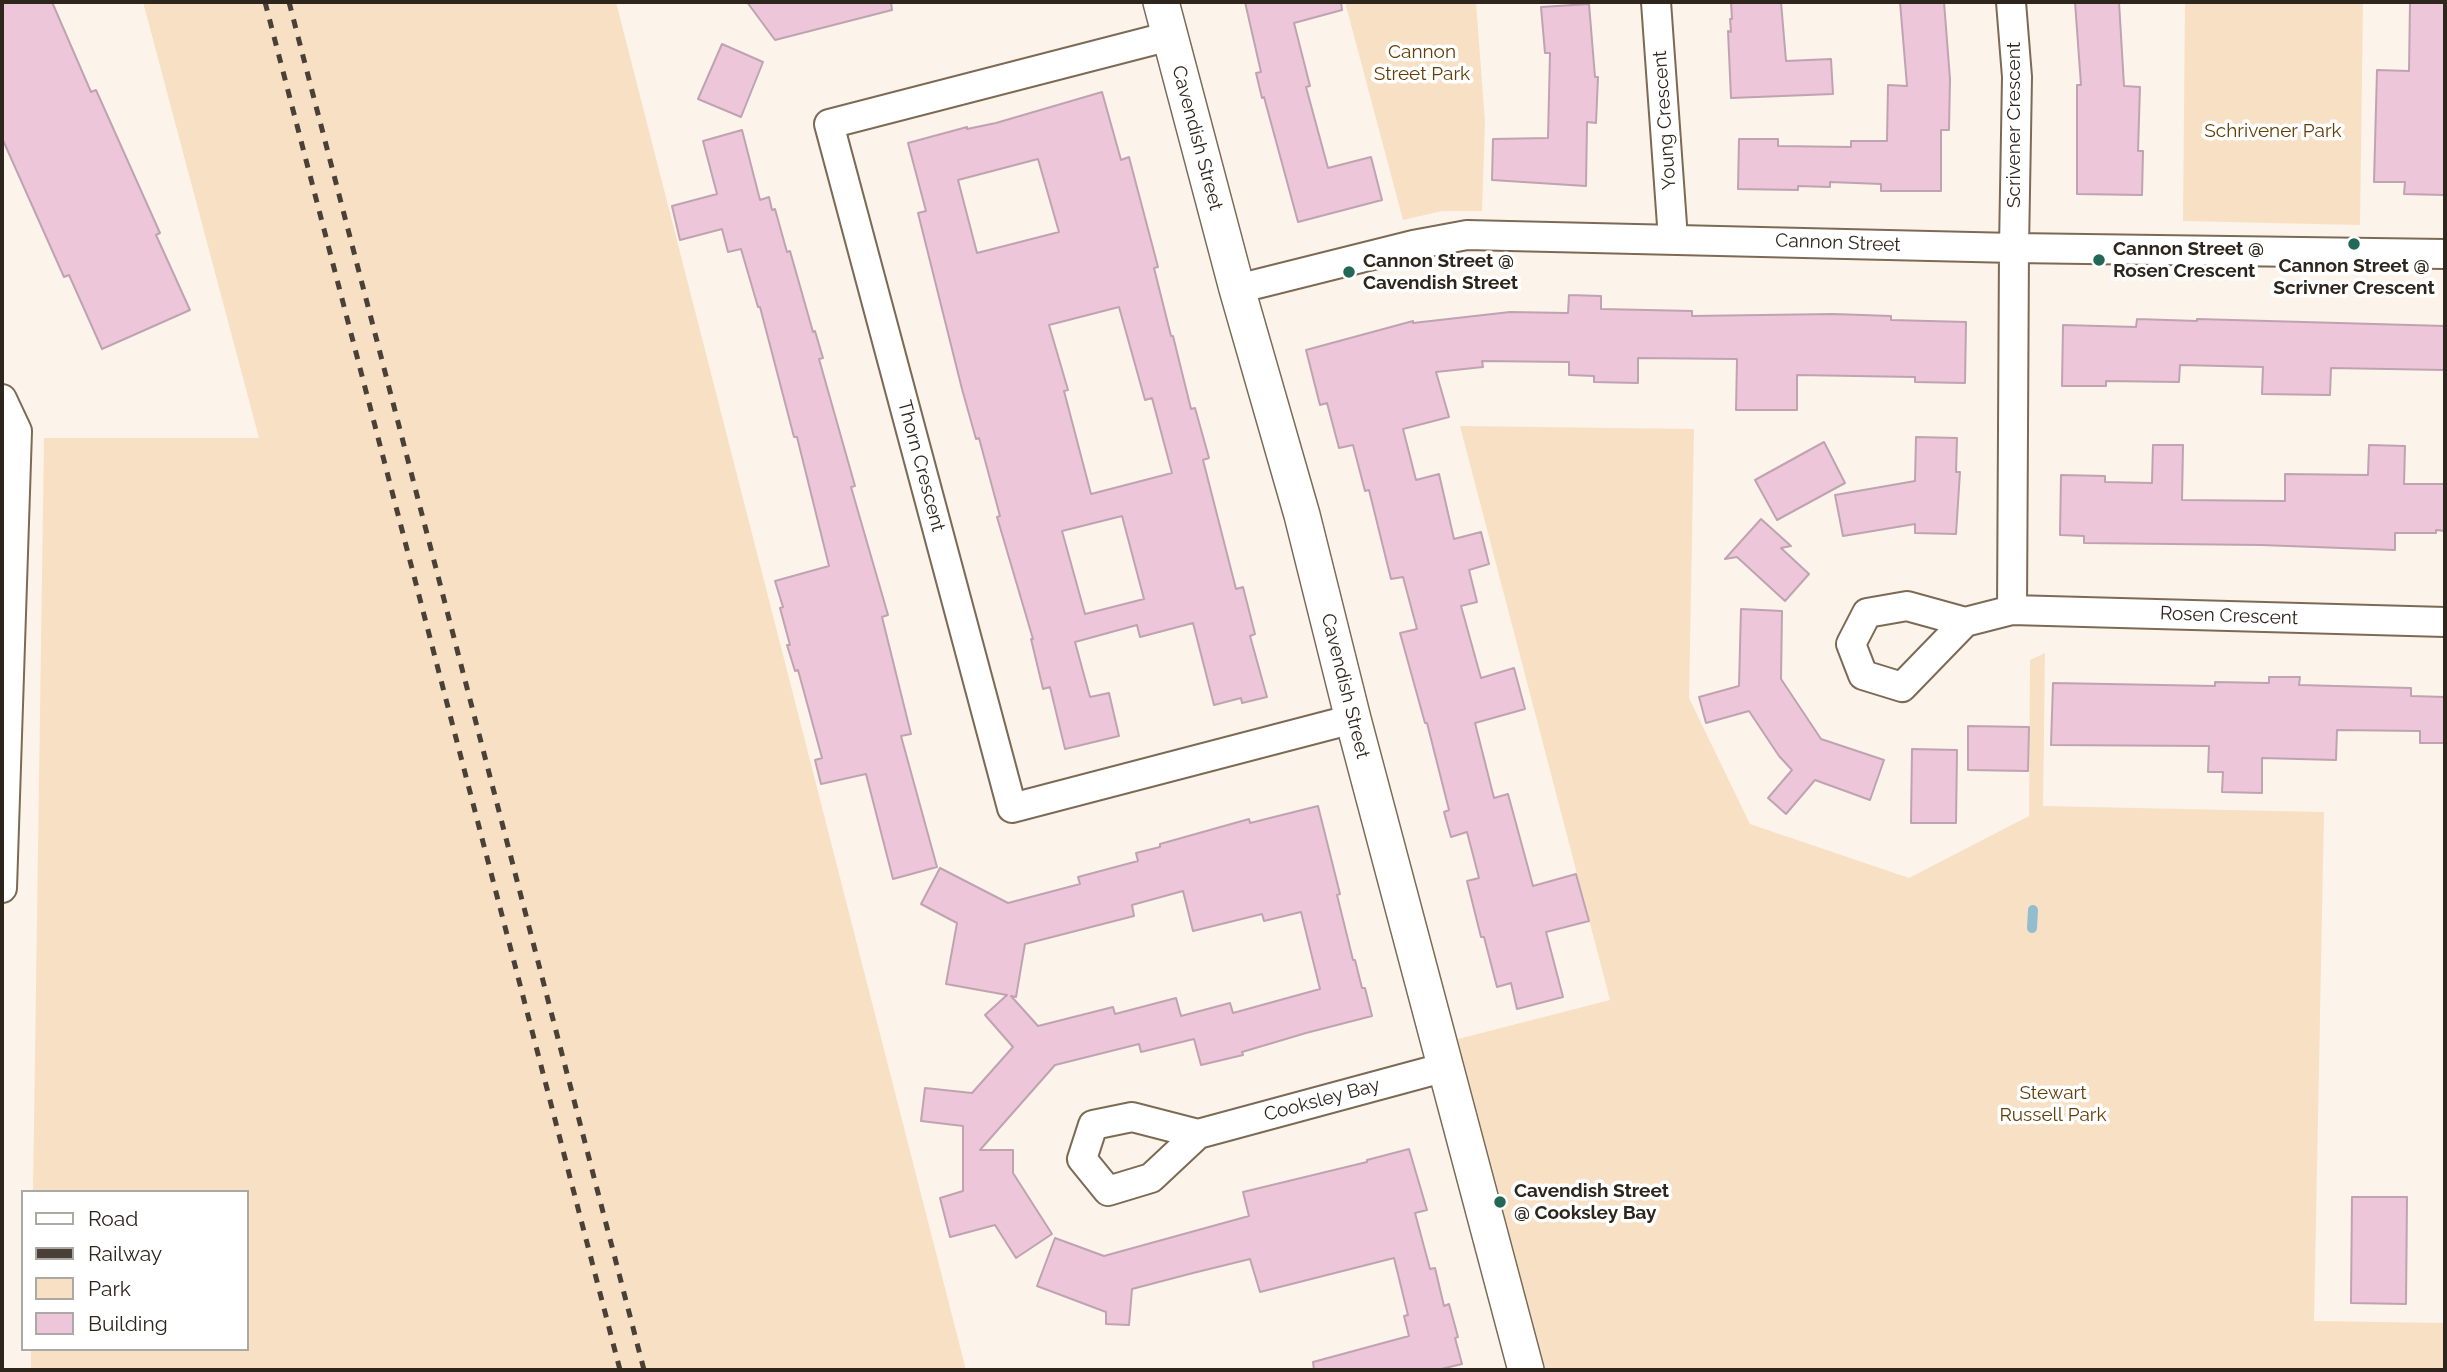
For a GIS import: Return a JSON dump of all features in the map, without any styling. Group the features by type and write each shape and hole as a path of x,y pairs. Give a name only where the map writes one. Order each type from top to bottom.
{"street":[{"name":"Cavendish Street","path":"1161,2 1237,289 1302,515 1353,719 1526,1370"},
{"name":"Young Crescent","path":"1656,2 1673,239"},
{"name":"Scrivener Crescent","path":"2011,2 2017,77 2014,248"},
{"name":"Thorn Crescent","path":"1170,36 830,124 1001,767 1012,808 1353,719"},
{"name":"Cannon Street","path":"1237,289 1413,245 1467,235 2014,248 2445,254"},
{"path":"2012,610 2014,248"},
{"path":"2,399 17,431 3,760 2,888"},
{"name":"Rosen Crescent","path":"1965,622 2012,610 2445,622"},
{"name":"Cooksley Bay","path":"1198,1134 1447,1067"}],"green space":[{"path":"143,2 616,2 966,1370 31,1370 31,1351 248,1351 248,1190 33,1190 44,438 259,438"},
{"name":"Cannon Street Park","path":"1345,2 1476,2 1485,122 1482,211 1442,211 1403,220"},
{"name":"Schrivener Park","path":"2185,2 2363,2 2360,225 2183,221"},
{"name":"Stewart Russell Park","path":"1460,426 1694,429 1689,698 1750,824 1909,878 2029,816 2030,660 2045,653 2043,806 2324,812 2314,1321 2445,1323 2445,1370 1546,1370 1458,1039 1610,1000"}],"building":[{"path":"2,2 52,2 91,92 96,90 160,233 156,235 190,310 102,349 69,275 64,277 2,138"},
{"path":"747,2 891,2 892,10 775,40"},
{"path":"1245,2 1341,2 1342,10 1294,23 1310,86 1306,87 1328,168 1371,157 1382,200 1298,222 1264,97 1262,98 1256,73 1261,72"},
{"path":"1731,2 1781,2 1786,61 1831,59 1833,94 1731,98 1728,31 1731,32"},
{"path":"1900,2 1944,2 1950,79 1949,130 1941,130 1941,191 1881,191 1881,184 1830,182 1830,187 1798,186 1798,190 1738,189 1739,139 1778,139 1778,146 1851,147 1851,141 1887,141 1888,85 1907,86"},
{"path":"2075,2 2119,2 2124,86 2140,87 2138,151 2143,151 2142,195 2077,194 2077,85 2081,85"},
{"path":"2410,3 2445,3 2445,195 2404,194 2405,182 2374,182 2377,70 2409,71"},
{"path":"1589,4 1595,77 1598,77 1596,123 1587,122 1586,186 1492,180 1493,139 1548,138 1550,53 1545,53 1541,7"},
{"path":"722,44 763,62 741,117 698,99"},
{"path":"1102,92 1121,160 1129,157 1158,267 1154,268 1171,336 1191,409 1195,408 1209,458 1203,460 1236,589 1243,587 1255,634 1250,636 1267,697 1242,703 1241,698 1214,705 1193,623 1140,637 1137,625 1075,642 1090,697 1109,693 1119,736 1065,749 1050,687 1043,689 1033,639 997,517 1000,516 979,438 976,439 962,389 918,213 926,211 908,143 967,127 996,123","holes":["1038,159 1059,232 977,253 958,180","1119,307 1145,400 1152,398 1172,473 1091,494 1064,391 1068,390 1049,325","1122,516 1144,599 1085,614 1062,531"]},
{"path":"742,130 760,200 769,197 772,210 775,209 813,332 815,331 823,358 819,359 855,486 851,487 888,615 882,617 911,734 901,736 937,867 893,879 866,774 821,784 815,760 822,758 798,670 795,671 787,645 790,645 780,608 783,607 775,581 829,566 797,437 794,437 760,307 741,249 728,252 722,229 680,240 672,206 717,194 703,141"},
{"path":"1569,295 1601,296 1601,309 1692,311 1692,316 1833,314 1891,316 1891,320 1966,322 1965,383 1915,382 1915,377 1797,375 1797,410 1736,410 1737,359 1638,358 1638,383 1594,382 1594,376 1569,375 1569,362 1482,361 1483,367 1436,372 1449,417 1403,429 1416,480 1439,474 1454,539 1481,532 1489,564 1469,570 1477,602 1461,606 1481,678 1514,668 1525,709 1475,723 1494,798 1508,794 1533,886 1576,874 1589,921 1546,932 1563,997 1517,1009 1511,983 1497,987 1484,937 1481,937 1467,881 1479,878 1467,832 1451,837 1444,812 1449,810 1400,633 1417,629 1403,577 1391,579 1369,490 1365,491 1353,445 1339,448 1327,403 1320,405 1306,350 1413,321 1510,312 1568,313"},
{"path":"2137,319 2445,326 2445,370 2331,368 2330,395 2262,394 2263,367 2180,365 2179,382 2106,381 2106,386 2062,386 2063,325 2136,327"},
{"path":"1916,437 1957,438 1956,472 1960,472 1956,534 1915,533 1915,524 1843,536 1835,495 1915,481"},
{"path":"1824,442 1845,483 1777,520 1755,480"},
{"path":"2153,445 2183,445 2182,500 2285,501 2285,474 2368,475 2369,445 2405,446 2404,484 2445,484 2445,531 2395,533 2395,550 2084,543 2084,536 2060,535 2061,475 2105,476 2105,482 2152,483"},
{"path":"1761,519 1791,546 1781,548 1809,574 1785,601 1737,557 1725,559"},
{"path":"1741,609 1782,611 1781,679 1821,739 1884,760 1870,800 1815,780 1786,814 1768,798 1792,770 1779,756 1749,711 1706,723 1699,697 1739,686"},
{"path":"2269,677 2300,677 2299,685 2411,688 2411,696 2445,697 2445,743 2420,743 2420,731 2337,730 2336,760 2262,758 2262,793 2222,792 2223,772 2208,772 2209,746 2051,745 2053,683 2215,686 2215,682 2269,683"},
{"path":"1968,726 2029,727 2028,771 1968,770"},
{"path":"1912,749 1957,750 1956,823 1911,823"},
{"path":"1318,806 1353,960 1362,988 1365,988 1372,1016 1201,1065 1194,1039 1141,1052 1139,1044 1055,1065 980,1150 1013,1150 1013,1173 1052,1234 1016,1258 995,1225 950,1237 940,1198 963,1191 963,1126 921,1121 925,1088 972,1093 1013,1047 985,1015 1007,995 946,984 957,923 921,904 940,868 1008,903 1080,884 1078,877 1138,861 1136,853 1160,847 1160,844 1249,819 1250,823","holes":["1183,891 1193,931 1262,914 1264,921 1301,912 1320,989 1233,1013 1230,1003 1181,1016 1176,998 1115,1014 1113,1007 1038,1026 1011,996 1016,997 1025,944 1134,916 1132,905"]},
{"path":"1409,1149 1427,1210 1415,1213 1430,1269 1435,1268 1444,1306 1449,1304 1462,1364 1437,1370 1314,1370 1313,1362 1409,1336 1404,1316 1408,1315 1394,1258 1260,1292 1250,1259 1193,1273 1132,1289 1129,1325 1106,1324 1106,1312 1037,1286 1055,1238 1104,1256 1249,1216 1243,1192"},
{"path":"2352,1197 2407,1197 2406,1304 2351,1303"}],"waterway":[{"path":"2032,928 2033,910"}],"railway":[{"path":"265,2 620,1370"},
{"path":"289,2 644,1370"}],"place":[{"name":"Cannon Street @ Scrivner Crescent","path":"2354,244"},
{"name":"Cannon Street @ Rosen Crescent","path":"2099,260"},
{"name":"Cannon Street @ Cavendish Street","path":"1349,272"},
{"name":"Cavendish Street @ Cooksley Bay","path":"1500,1202"}]}
